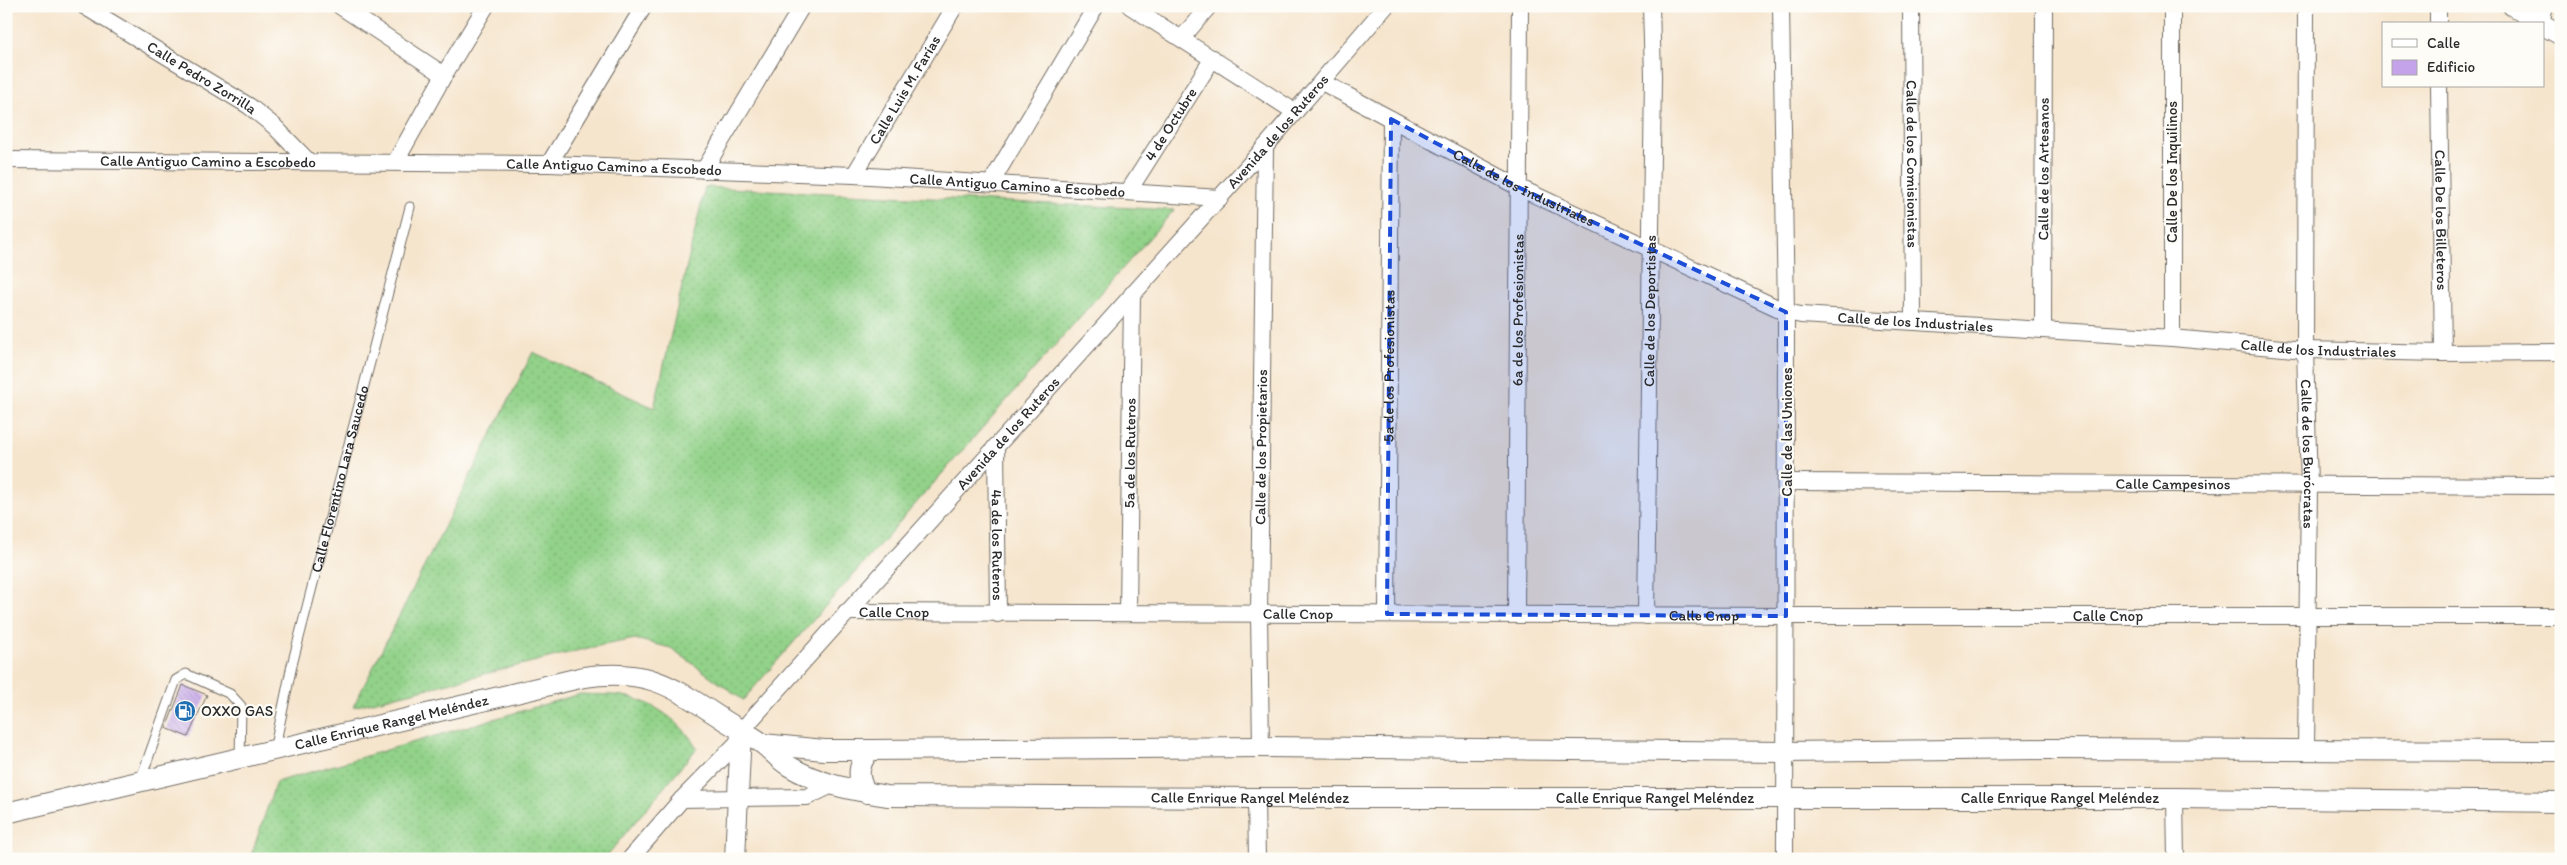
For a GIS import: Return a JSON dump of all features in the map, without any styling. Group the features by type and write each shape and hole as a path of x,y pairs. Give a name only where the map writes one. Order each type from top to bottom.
{"street":[{"name":"Calle Pedro Zorrilla","path":"84,6 249,106 274,126 309,162"},
{"path":"341,6 444,75"},
{"path":"396,161 444,75 486,6"},
{"path":"549,164 644,6"},
{"path":"704,170 802,6"},
{"name":"Calle Luis M. Farías","path":"854,175 955,6"},
{"path":"992,183 1096,6"},
{"path":"1130,6 1295,112"},
{"path":"1182,38 1209,6"},
{"name":"Avenida de los Ruteros","path":"630,859 740,736 846,612 1220,198 1386,6"},
{"name":"6a de los Profesionistas","path":"1516,614 1520,6"},
{"name":"Calle de los Deportistas","path":"1646,616 1651,249 1651,6"},
{"name":"Calle de las Uniones","path":"1781,6 1787,482 1785,859"},
{"name":"Calle de los Comisionistas","path":"1911,6 1913,321"},
{"name":"Calle de los Artesanos","path":"2043,330 2044,6"},
{"name":"Calle De los Inquilinos","path":"2172,6 2172,338"},
{"name":"Calle de los Burócratas","path":"2306,6 2305,350 2309,486 2306,750"},
{"path":"2438,6 2438,22"},
{"path":"2513,6 2539,22"},
{"path":"2542,22 2545,6"},
{"path":"2544,25 2561,36"},
{"name":"4 de Octubre","path":"1128,192 1213,58"},
{"name":"Calle de los Industriales","path":"1322,82 1520,188 1786,312 1812,317 1913,321 2172,338 2305,350 2443,354 2561,352"},
{"name":"Calle De los Billeteros","path":"2439,88 2443,354"},
{"name":"5a de los Profesionistas","path":"1387,614 1391,119"},
{"name":"Calle de los Propietarios","path":"1261,747 1259,614 1265,147"},
{"name":"Calle Antiguo Camino a Escobedo","path":"6,160 396,161 549,164 854,175 1220,198"},
{"name":"5a de los Ruteros","path":"1128,613 1132,294"},
{"name":"4a de los Ruteros","path":"996,446 998,614"},
{"name":"Calle Campesinos","path":"1787,482 2561,486"},
{"name":"Calle Cnop","path":"846,612 1646,616 2561,616"},
{"name":"Calle Enrique Rangel Meléndez","path":"6,813 584,677 616,674 639,675 661,682 682,693 740,736 763,744 824,750 1261,747 1785,752 2561,751"},
{"path":"735,859 740,736"},
{"name":"Calle Enrique Rangel Meléndez","path":"763,744 789,766 832,785 867,793 910,797 2175,798 2561,802"},
{"path":"867,793 860,783 859,771 862,759 870,750"},
{"path":"682,799 807,797 832,785"},
{"path":"1256,798 1257,859"},
{"path":"2175,798 2176,859"}],"lane":[{"name":"Calle Florentino Lara Saucedo","path":"274,751 292,665 410,207"},
{"path":"140,782 176,680 186,674 230,694 241,706 240,759"}],"highlighted area":[{"path":"1391,119 1520,188 1786,312 1786,616 1387,614"}],"green space":[{"path":"705,187 1174,210 743,700 671,648 635,639 588,648 353,707 533,352 654,408"},
{"path":"580,694 623,696 656,708 675,721 697,748 604,859 250,859 276,782"}],"building":[{"name":"OXXO GAS","path":"183,685 207,695 188,737 166,728"}],"place":[{"name":"OXXO GAS","path":"185,711"}]}
